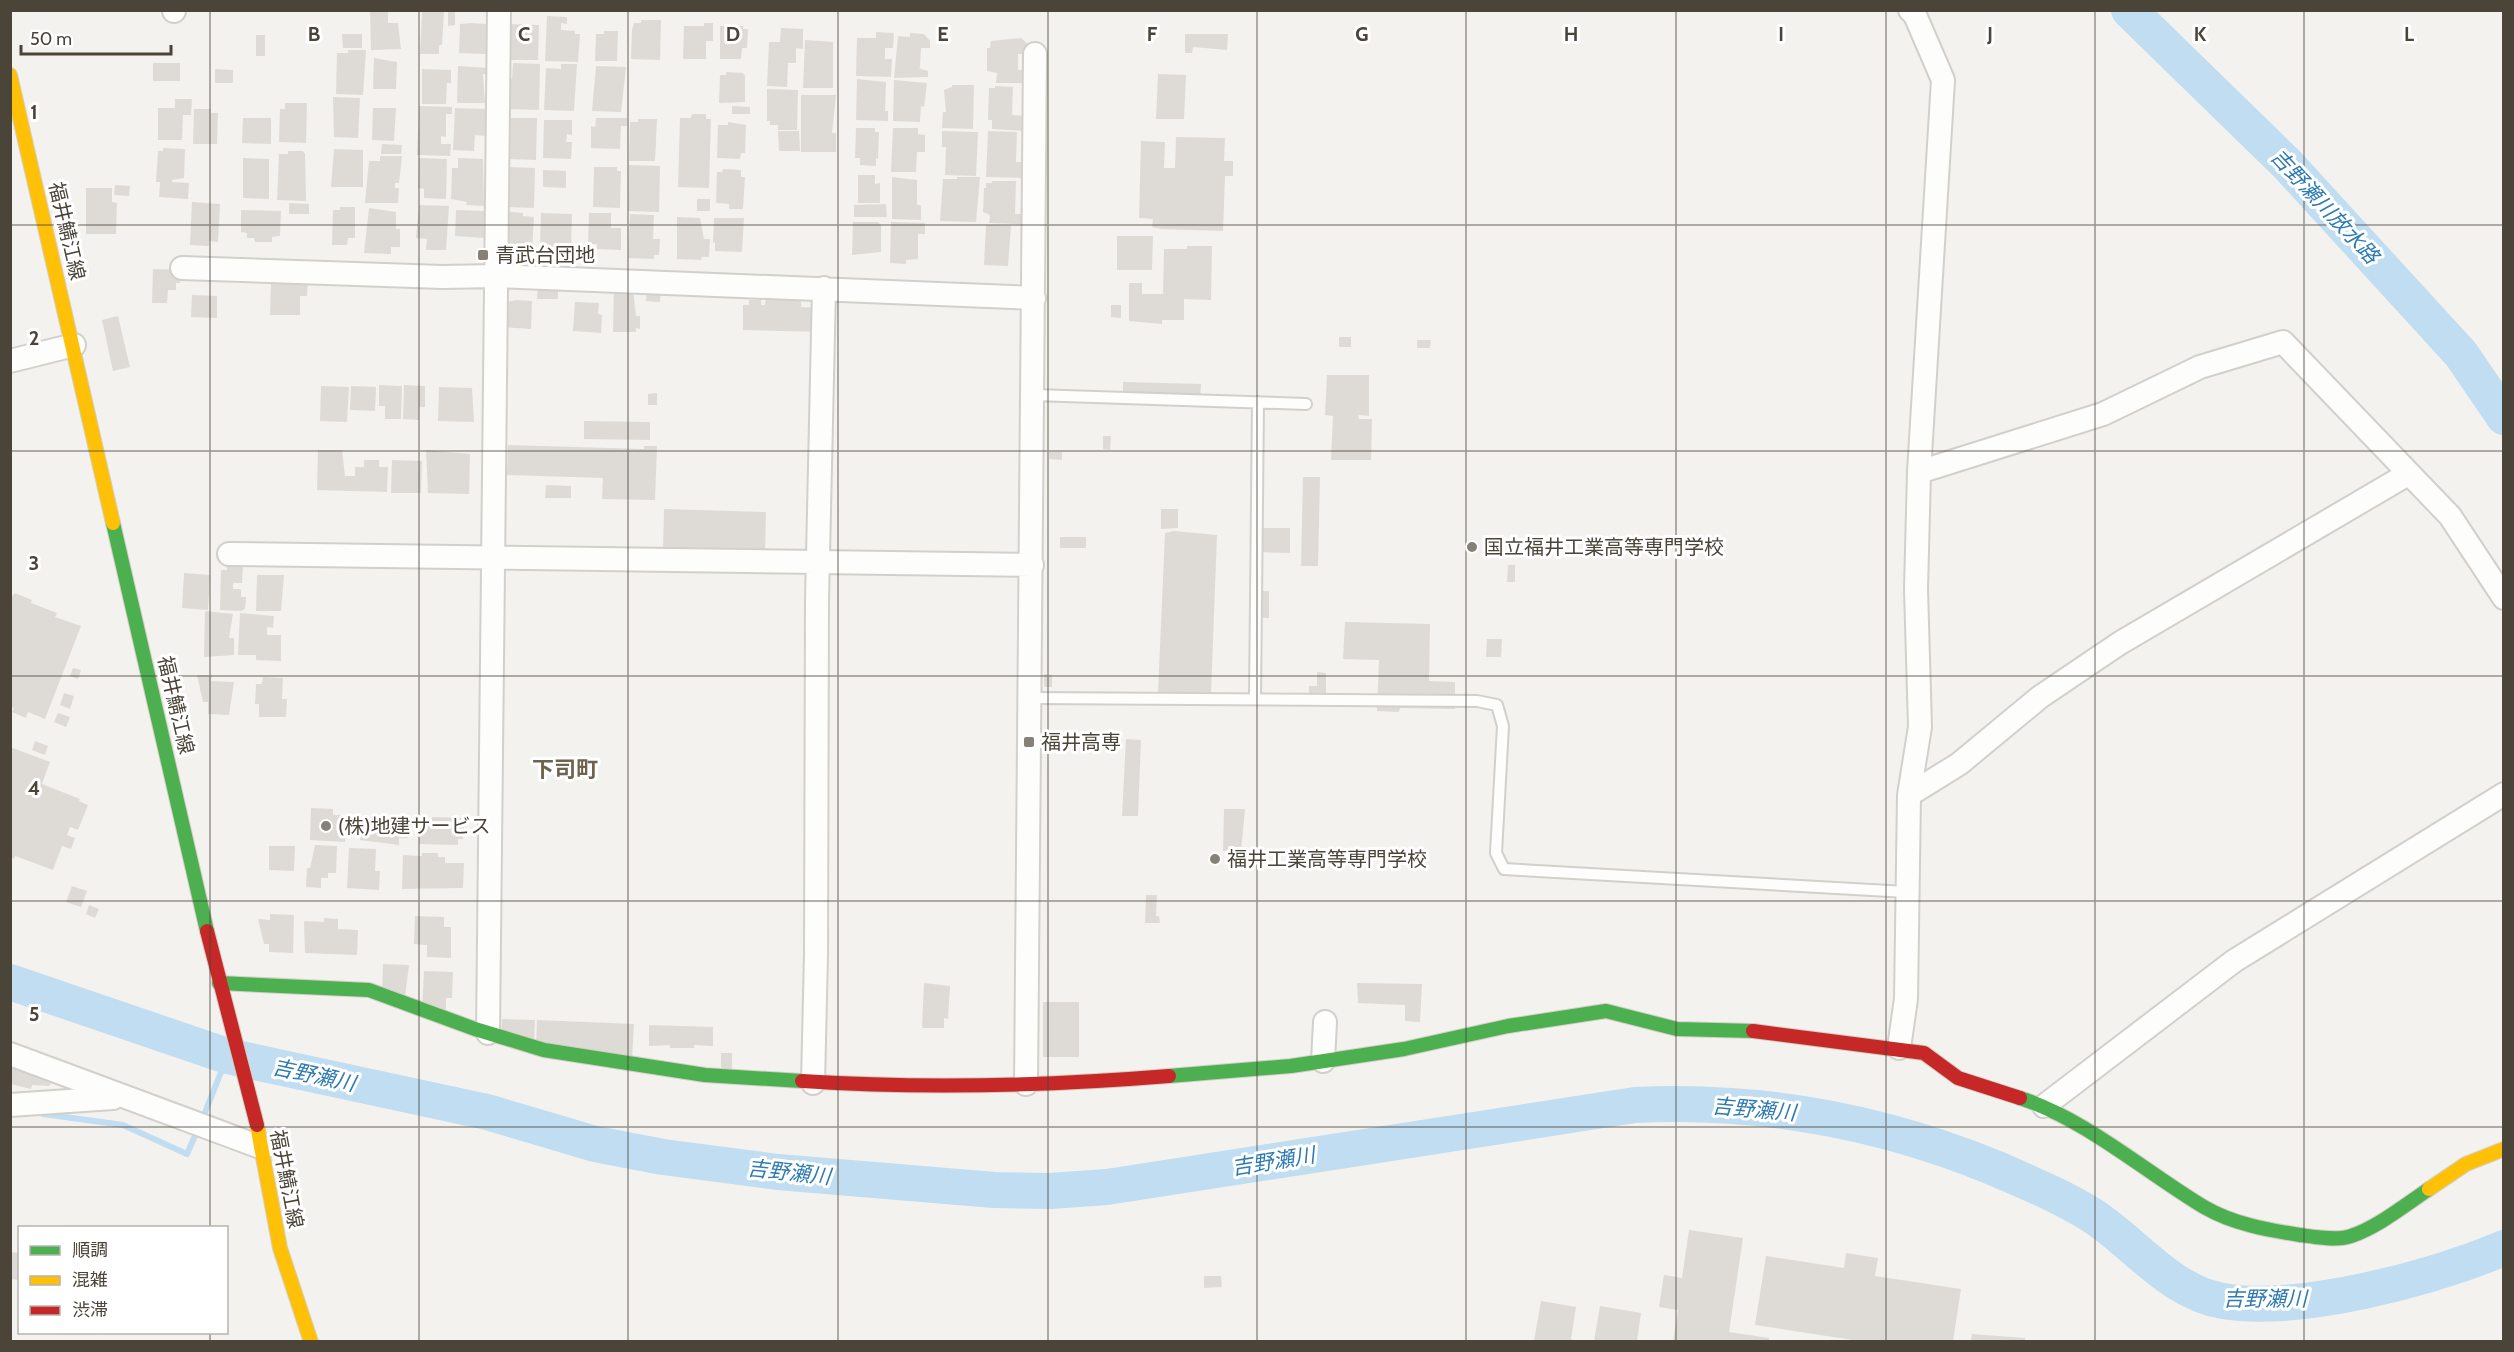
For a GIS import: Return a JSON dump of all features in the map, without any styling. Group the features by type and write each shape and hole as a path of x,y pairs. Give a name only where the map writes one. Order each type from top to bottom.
{"street":[{"path":"488,1033 499,10"},
{"path":"1899,1048 1906,999 1910,795 1920,727 1916,590 1919,472 1943,80 1915,15 1910,10"},
{"path":"1026,1084 1034,395 1035,54"},
{"name":"福井鯖江線","path":"10,75 74,345 223,1001 263,1148 280,1248 311,1341"},
{"path":"182,268 430,277 497,276 640,284 824,288 1034,298"},
{"path":"813,1083 824,288"},
{"path":"1919,472 2103,414 2200,367 2283,342 2450,516 2504,598"},
{"path":"10,361 74,345"},
{"path":"1910,795 1959,764 2040,697 2120,644 2408,474"},
{"path":"229,554 1032,566"},
{"path":"2044,1106 2234,961 2504,795"},
{"path":"219,983 369,990 488,1033 544,1050 705,1075 813,1083 974,1087 1071,1084 1323,1061 1404,1050 1508,1026 1606,1011 1677,1029 1758,1031 1868,1048 1899,1048 1924,1053 1958,1078 2044,1106 2158,1175 2206,1208 2259,1228 2308,1236 2349,1237 2390,1215 2466,1164 2504,1149"},
{"path":"1323,1061 1325,1022"},
{"path":"10,1054 263,1148"},
{"path":"10,1105 121,1097"}],"lane":[{"path":"1034,395 1306,404"},
{"path":"1255,699 1258,402"},
{"path":"1030,698 1478,701 1497,705 1503,726 1496,852 1504,869 1907,892"}],"building":[{"path":"370,10 388,10 388,23 398,23 401,49 371,50"},
{"path":"448,10 455,10 455,25 448,26"},
{"path":"422,12 444,12 442,45 439,45 439,54 420,54"},
{"path":"547,16 567,17 567,24 561,23 561,30 575,31 575,34 580,34 578,62 545,61"},
{"path":"641,20 661,20 660,60 631,59 632,30 634,23 641,23"},
{"path":"704,23 713,23 713,41 706,41 706,59 683,59 684,26 704,26"},
{"path":"460,24 487,24 487,54 459,53"},
{"path":"509,24 539,25 538,60 508,60"},
{"path":"720,26 743,26 743,29 748,29 747,48 742,48 741,59 720,59"},
{"path":"781,28 803,29 803,49 796,48 796,63 788,63 787,87 767,86 769,42 780,42"},
{"path":"604,31 618,31 617,61 595,61 596,34 604,34"},
{"path":"876,32 894,33 893,48 885,48 885,59 892,59 891,77 856,76 857,38 876,38"},
{"path":"910,33 924,34 930,41 930,48 921,48 920,68 918,68 928,71 928,77 894,78 898,36 910,37"},
{"path":"342,34 362,34 362,48 343,48"},
{"path":"1185,34 1228,34 1227,50 1193,47 1192,53 1185,53"},
{"path":"256,35 265,35 265,56 256,56"},
{"path":"1021,38 1029,45 1028,54 1018,54 1018,70 1026,70 1026,83 996,83 997,73 987,71 987,48 990,48 991,41"},
{"path":"805,40 833,42 833,88 803,88"},
{"path":"348,50 366,50 363,95 336,94 337,53 348,53"},
{"path":"374,58 397,62 396,89 373,89"},
{"path":"153,63 180,63 180,81 153,81"},
{"path":"513,63 540,64 539,110 506,109 507,79 512,79"},
{"path":"561,64 577,64 574,111 544,110 546,68 561,69"},
{"path":"458,66 489,68 489,74 483,74 485,103 457,103"},
{"path":"596,66 626,67 621,112 592,111"},
{"path":"215,69 233,70 233,83 215,83"},
{"path":"422,69 451,70 451,83 447,83 446,104 422,104"},
{"path":"726,72 743,73 745,76 745,102 719,103 720,75 726,75"},
{"path":"1158,74 1186,75 1184,119 1156,119"},
{"path":"857,79 886,82 885,111 888,111 888,121 856,120"},
{"path":"894,80 927,83 924,107 921,106 920,122 893,121"},
{"path":"952,85 974,85 973,129 942,128 943,112 946,112 944,90"},
{"path":"995,86 1013,87 1012,115 1026,116 1025,131 992,129 992,120 988,120 989,88 995,88"},
{"path":"767,89 798,90 797,130 778,130 778,125 770,125 770,121 767,121"},
{"path":"801,95 836,95 832,133 836,133 836,152 801,152"},
{"path":"333,97 360,98 358,138 334,137"},
{"path":"175,99 192,99 191,115 183,115 182,140 158,140 158,108 175,108"},
{"path":"285,103 307,103 306,143 279,142 280,109 285,109"},
{"path":"419,106 452,107 452,114 446,114 446,137 441,136 441,144 451,144 450,156 417,155"},
{"path":"732,106 750,107 750,114 732,114"},
{"path":"373,108 396,108 394,141 372,140"},
{"path":"455,108 487,109 486,136 475,135 474,151 453,150"},
{"path":"194,109 211,109 211,113 218,113 217,144 193,144"},
{"path":"692,114 706,114 706,119 711,119 709,188 678,187 680,118 691,118"},
{"path":"243,118 271,118 271,144 242,143"},
{"path":"510,118 537,118 536,160 505,159 506,126 510,126"},
{"path":"596,118 627,118 627,126 621,126 620,149 591,148 591,126 595,127"},
{"path":"638,119 657,119 655,161 629,161 630,122 638,122"},
{"path":"544,120 572,120 572,135 567,134 566,142 572,142 571,159 543,158"},
{"path":"728,122 746,125 745,153 741,153 740,159 717,158 718,125 728,125"},
{"path":"856,128 875,128 875,132 879,132 876,166 860,165 860,158 855,158"},
{"path":"893,128 918,128 918,134 925,135 925,152 917,152 916,172 891,172"},
{"path":"778,131 799,131 800,151 779,151"},
{"path":"942,131 978,132 976,176 945,175 946,147 942,147"},
{"path":"988,131 1017,132 1016,162 1024,162 1023,178 986,177"},
{"path":"1176,137 1225,138 1224,161 1233,161 1233,176 1225,176 1223,231 1161,229 1152,227 1153,219 1139,218 1141,141 1165,142 1164,168 1175,168"},
{"path":"382,144 402,145 401,154 381,154"},
{"path":"163,148 185,149 184,178 172,180 172,182 189,183 188,199 159,197 160,182 156,182 158,151 163,151"},
{"path":"334,149 363,150 363,187 331,187"},
{"path":"288,151 303,151 305,154 306,201 277,200 279,154 288,154"},
{"path":"380,156 402,156 399,183 395,183 395,188 399,188 398,203 365,203 369,161 380,161"},
{"path":"243,158 269,159 269,199 243,198"},
{"path":"419,158 447,159 446,199 424,198 424,189 418,188"},
{"path":"458,158 483,159 484,206 466,205 467,202 451,199 452,168 458,168"},
{"path":"629,165 660,166 659,212 628,211"},
{"path":"507,167 535,168 534,208 506,207"},
{"path":"594,167 617,167 617,171 621,171 620,208 593,207"},
{"path":"723,169 741,170 741,177 745,177 743,209 729,209 729,204 716,203 717,172 722,172"},
{"path":"543,170 566,171 566,188 543,187"},
{"path":"858,175 875,175 875,184 880,183 880,203 858,203"},
{"path":"892,177 917,180 917,205 921,205 921,220 892,219"},
{"path":"957,177 980,177 976,222 940,221 943,179 957,179"},
{"path":"992,181 1016,181 1015,214 1021,214 1021,224 989,223 990,215 983,212 984,188 986,188 986,183 992,183"},
{"path":"115,185 130,186 129,196 114,195"},
{"path":"86,188 112,188 112,202 117,203 116,234 86,234"},
{"path":"697,199 710,199 710,211 697,211"},
{"path":"192,202 220,204 218,242 209,241 209,246 190,245"},
{"path":"289,203 309,204 309,214 289,214"},
{"path":"886,204 887,217 854,217 854,205"},
{"path":"419,205 449,206 446,250 426,250 427,239 416,238"},
{"path":"340,207 355,207 355,238 348,238 347,245 332,245 333,210 340,210"},
{"path":"369,208 396,212 396,229 400,229 400,247 391,247 391,254 364,253"},
{"path":"241,210 281,211 280,236 272,237 272,242 255,242 254,238 247,238 247,233 241,232"},
{"path":"456,210 485,211 485,238 455,236"},
{"path":"504,211 534,217 532,252 502,248"},
{"path":"541,213 572,214 571,247 565,247 564,258 546,258 547,246 540,246"},
{"path":"589,213 611,213 611,228 621,228 621,250 597,249 597,244 588,244"},
{"path":"630,214 654,215 653,239 660,239 659,255 654,255 654,259 628,258"},
{"path":"677,217 700,218 704,239 710,239 709,257 701,257 702,260 677,259"},
{"path":"714,218 744,218 742,252 715,251"},
{"path":"853,222 878,222 881,225 881,252 852,255"},
{"path":"891,222 925,223 925,234 918,234 918,259 906,260 906,264 890,263"},
{"path":"986,225 1011,226 1008,266 984,265"},
{"path":"1117,236 1153,236 1152,270 1117,270"},
{"path":"1187,246 1212,246 1211,300 1184,299 1184,320 1162,320 1162,324 1129,321 1129,283 1142,283 1142,294 1163,294 1164,249 1187,249"},
{"path":"153,269 181,270 180,283 176,283 176,290 168,290 167,303 152,303"},
{"path":"281,278 308,279 307,296 300,296 300,315 270,315 271,284 281,283"},
{"path":"538,278 558,279 558,299 537,299"},
{"path":"614,280 632,280 636,316 640,316 640,329 636,328 636,332 613,332"},
{"path":"647,285 661,286 660,302 646,301"},
{"path":"192,295 217,296 217,318 191,317"},
{"path":"766,295 801,295 801,307 822,308 821,332 743,330 743,305 749,305 749,300 761,300 761,305 765,305"},
{"path":"516,300 532,301 531,329 501,327 502,303"},
{"path":"575,302 599,303 598,314 602,315 601,333 573,331"},
{"path":"1111,305 1121,305 1121,318 1111,317"},
{"path":"118,316 130,367 113,371 102,320"},
{"path":"1339,337 1351,337 1351,347 1339,347"},
{"path":"1417,340 1431,340 1430,348 1417,348"},
{"path":"1327,375 1369,375 1369,416 1358,415 1359,419 1372,419 1371,460 1331,460 1333,416 1325,415"},
{"path":"1123,382 1201,384 1200,402 1123,401"},
{"path":"379,385 402,386 401,419 385,419 385,406 379,406"},
{"path":"404,385 425,386 425,407 419,407 419,420 403,419"},
{"path":"321,386 349,387 347,422 320,421"},
{"path":"351,386 376,387 375,411 350,410"},
{"path":"439,387 472,388 474,422 438,421"},
{"path":"657,393 657,405 648,405 648,394"},
{"path":"584,421 650,422 650,440 584,439"},
{"path":"1103,436 1111,436 1110,450 1103,449"},
{"path":"508,445 644,449 644,446 657,446 655,500 602,499 603,478 507,475"},
{"path":"318,450 342,450 345,476 355,476 355,467 364,467 364,460 379,460 379,467 388,467 387,492 317,490"},
{"path":"426,450 470,454 469,494 428,493"},
{"path":"1049,452 1062,452 1062,460 1049,459"},
{"path":"392,460 422,461 421,493 391,493"},
{"path":"1303,477 1320,477 1318,566 1301,566"},
{"path":"546,485 571,486 571,498 545,498"},
{"path":"664,509 766,512 765,553 663,550"},
{"path":"1161,509 1178,509 1178,528 1161,529"},
{"path":"1256,528 1290,528 1290,553 1255,552"},
{"path":"1174,531 1217,535 1211,694 1196,693 1196,698 1169,697 1169,693 1158,692 1165,533"},
{"path":"1060,537 1086,537 1086,548 1060,548"},
{"path":"227,565 243,565 242,583 233,583 233,589 241,589 241,597 246,597 245,609 241,611 220,610 221,570 227,570"},
{"path":"1508,565 1515,565 1515,582 1507,582"},
{"path":"184,573 210,575 208,610 182,608"},
{"path":"257,575 284,575 281,611 256,611"},
{"path":"1251,591 1269,591 1269,618 1251,618"},
{"path":"15,593 32,600 31,603 57,613 55,617 81,626 45,719 28,712 26,718 12,712 14,708 10,706 10,598"},
{"path":"205,611 233,614 229,638 234,638 234,655 204,657"},
{"path":"240,613 274,616 273,628 267,627 267,635 281,635 281,661 256,660 256,655 238,655"},
{"path":"1345,622 1430,624 1429,681 1455,682 1455,709 1400,708 1399,712 1377,711 1379,660 1343,659"},
{"path":"1487,639 1502,639 1501,657 1486,657"},
{"path":"73,668 81,670 78,679 70,676"},
{"path":"1317,672 1326,673 1326,704 1309,703 1309,686 1317,686"},
{"path":"1044,674 1052,675 1052,687 1044,687"},
{"path":"197,675 212,675 211,681 234,682 229,715 208,714 208,702 203,702"},
{"path":"263,677 283,678 282,699 287,699 286,717 259,717 259,704 255,704 256,684 262,684"},
{"path":"64,693 74,696 70,709 60,705"},
{"path":"58,713 70,717 66,727 54,722"},
{"path":"1126,739 1141,740 1138,816 1122,816"},
{"path":"35,741 48,746 45,755 32,750"},
{"path":"10,747 50,762 42,784 80,799 79,801 88,805 78,830 70,827 67,835 75,838 71,849 62,846 53,870 15,856 14,859 10,857"},
{"path":"311,808 333,809 333,815 346,815 345,842 310,840"},
{"path":"1224,809 1245,809 1241,851 1223,851"},
{"path":"372,816 408,817 408,838 399,838 399,845 360,840 361,820 372,821"},
{"path":"432,817 464,818 463,839 458,839 458,845 419,844 420,823 432,823"},
{"path":"315,845 337,846 336,873 328,873 328,878 321,878 321,888 306,887 307,868 310,868"},
{"path":"269,846 295,846 294,871 269,870"},
{"path":"349,848 376,849 375,871 380,871 379,890 347,888"},
{"path":"422,853 438,853 438,857 445,857 445,863 464,863 463,888 402,889 403,855 422,856"},
{"path":"72,886 87,891 81,907 66,902"},
{"path":"1146,895 1157,895 1156,916 1159,916 1160,923 1145,923"},
{"path":"89,905 99,909 95,918 86,914"},
{"path":"270,914 294,915 293,953 269,952 269,944 264,944 258,919 270,920"},
{"path":"415,916 444,917 444,927 451,927 451,958 427,957 427,945 414,944"},
{"path":"324,918 338,919 338,929 358,930 357,955 305,953 304,921 324,922"},
{"path":"383,964 409,965 405,997 382,996"},
{"path":"424,971 453,972 452,998 446,998 446,1012 422,1011"},
{"path":"924,983 950,986 948,1019 944,1018 944,1028 922,1028"},
{"path":"1357,983 1422,984 1420,1022 1405,1021 1405,1005 1358,1003"},
{"path":"1043,1002 1079,1002 1079,1057 1043,1057"},
{"path":"502,1019 535,1020 534,1043 501,1041"},
{"path":"537,1020 634,1024 632,1060 536,1048"},
{"path":"649,1025 713,1027 713,1046 694,1045 694,1048 670,1048 670,1045 649,1046"},
{"path":"721,1053 732,1053 732,1074 721,1074"},
{"path":"10,1065 51,1077 52,1082 49,1086 32,1085 31,1089 10,1084"},
{"path":"1689,1230 1743,1238 1729,1332 1769,1338 1769,1341 1673,1341 1678,1310 1659,1307 1664,1275 1682,1278"},
{"path":"10,1252 18,1253 18,1280 10,1279"},
{"path":"1846,1253 1878,1258 1875,1276 1961,1289 1953,1341 1859,1341 1755,1325 1766,1256 1844,1268"},
{"path":"1204,1276 1221,1276 1222,1287 1204,1288"},
{"path":"1541,1301 1576,1307 1571,1339 1575,1341 1534,1341"},
{"path":"1600,1306 1641,1313 1637,1341 1594,1341"},
{"path":"1972,1334 2025,1338 2025,1341 1971,1341"}],"waterway":[{"name":"吉野瀬川放水路","path":"2129,10 2287,164 2461,354 2504,417"},
{"name":"吉野瀬川","path":"10,982 227,1056 487,1112 595,1144 663,1157 778,1172 994,1190 1050,1191 1107,1187 1635,1105 1728,1106 1774,1110 1865,1126 1953,1152 1997,1169 2082,1209 2109,1227 2170,1278 2204,1296 2223,1301 2254,1304 2289,1302 2365,1291 2441,1271 2504,1248"},
{"path":"202,1120 227,1057"},
{"path":"43,1114 123,1125 187,1154 198,1129"}],"traffic: fast":[{"path":"113,523 207,931"},
{"path":"219,983 369,990 475,1029 544,1050 705,1075 802,1081"},
{"path":"1169,1076 1291,1066 1404,1049 1508,1026 1606,1011 1677,1029 1753,1031"},
{"path":"2020,1098 2069,1119 2215,1213 2263,1228 2319,1238 2346,1237 2381,1221 2429,1189"}],"traffic: slow":[{"path":"10,75 113,523"},
{"path":"257,1125 280,1248 311,1342"},
{"path":"2429,1189 2466,1164 2504,1149"}],"traffic: jam":[{"path":"207,931 257,1125"},
{"path":"1753,1031 1924,1053 1958,1078 2020,1098"},
{"path":"802,1081 894,1085 985,1085 1169,1076"}],"place":[{"name":"青武台団地","path":"483,255"},
{"name":"国立福井工業高等専門学校","path":"1472,547"},
{"name":"福井高専","path":"1029,742"},
{"name":"(株)地建サービス","path":"326,826"},
{"name":"福井工業高等専門学校","path":"1215,859"}],"district":[{"name":"下司町","path":"565,769"}]}
